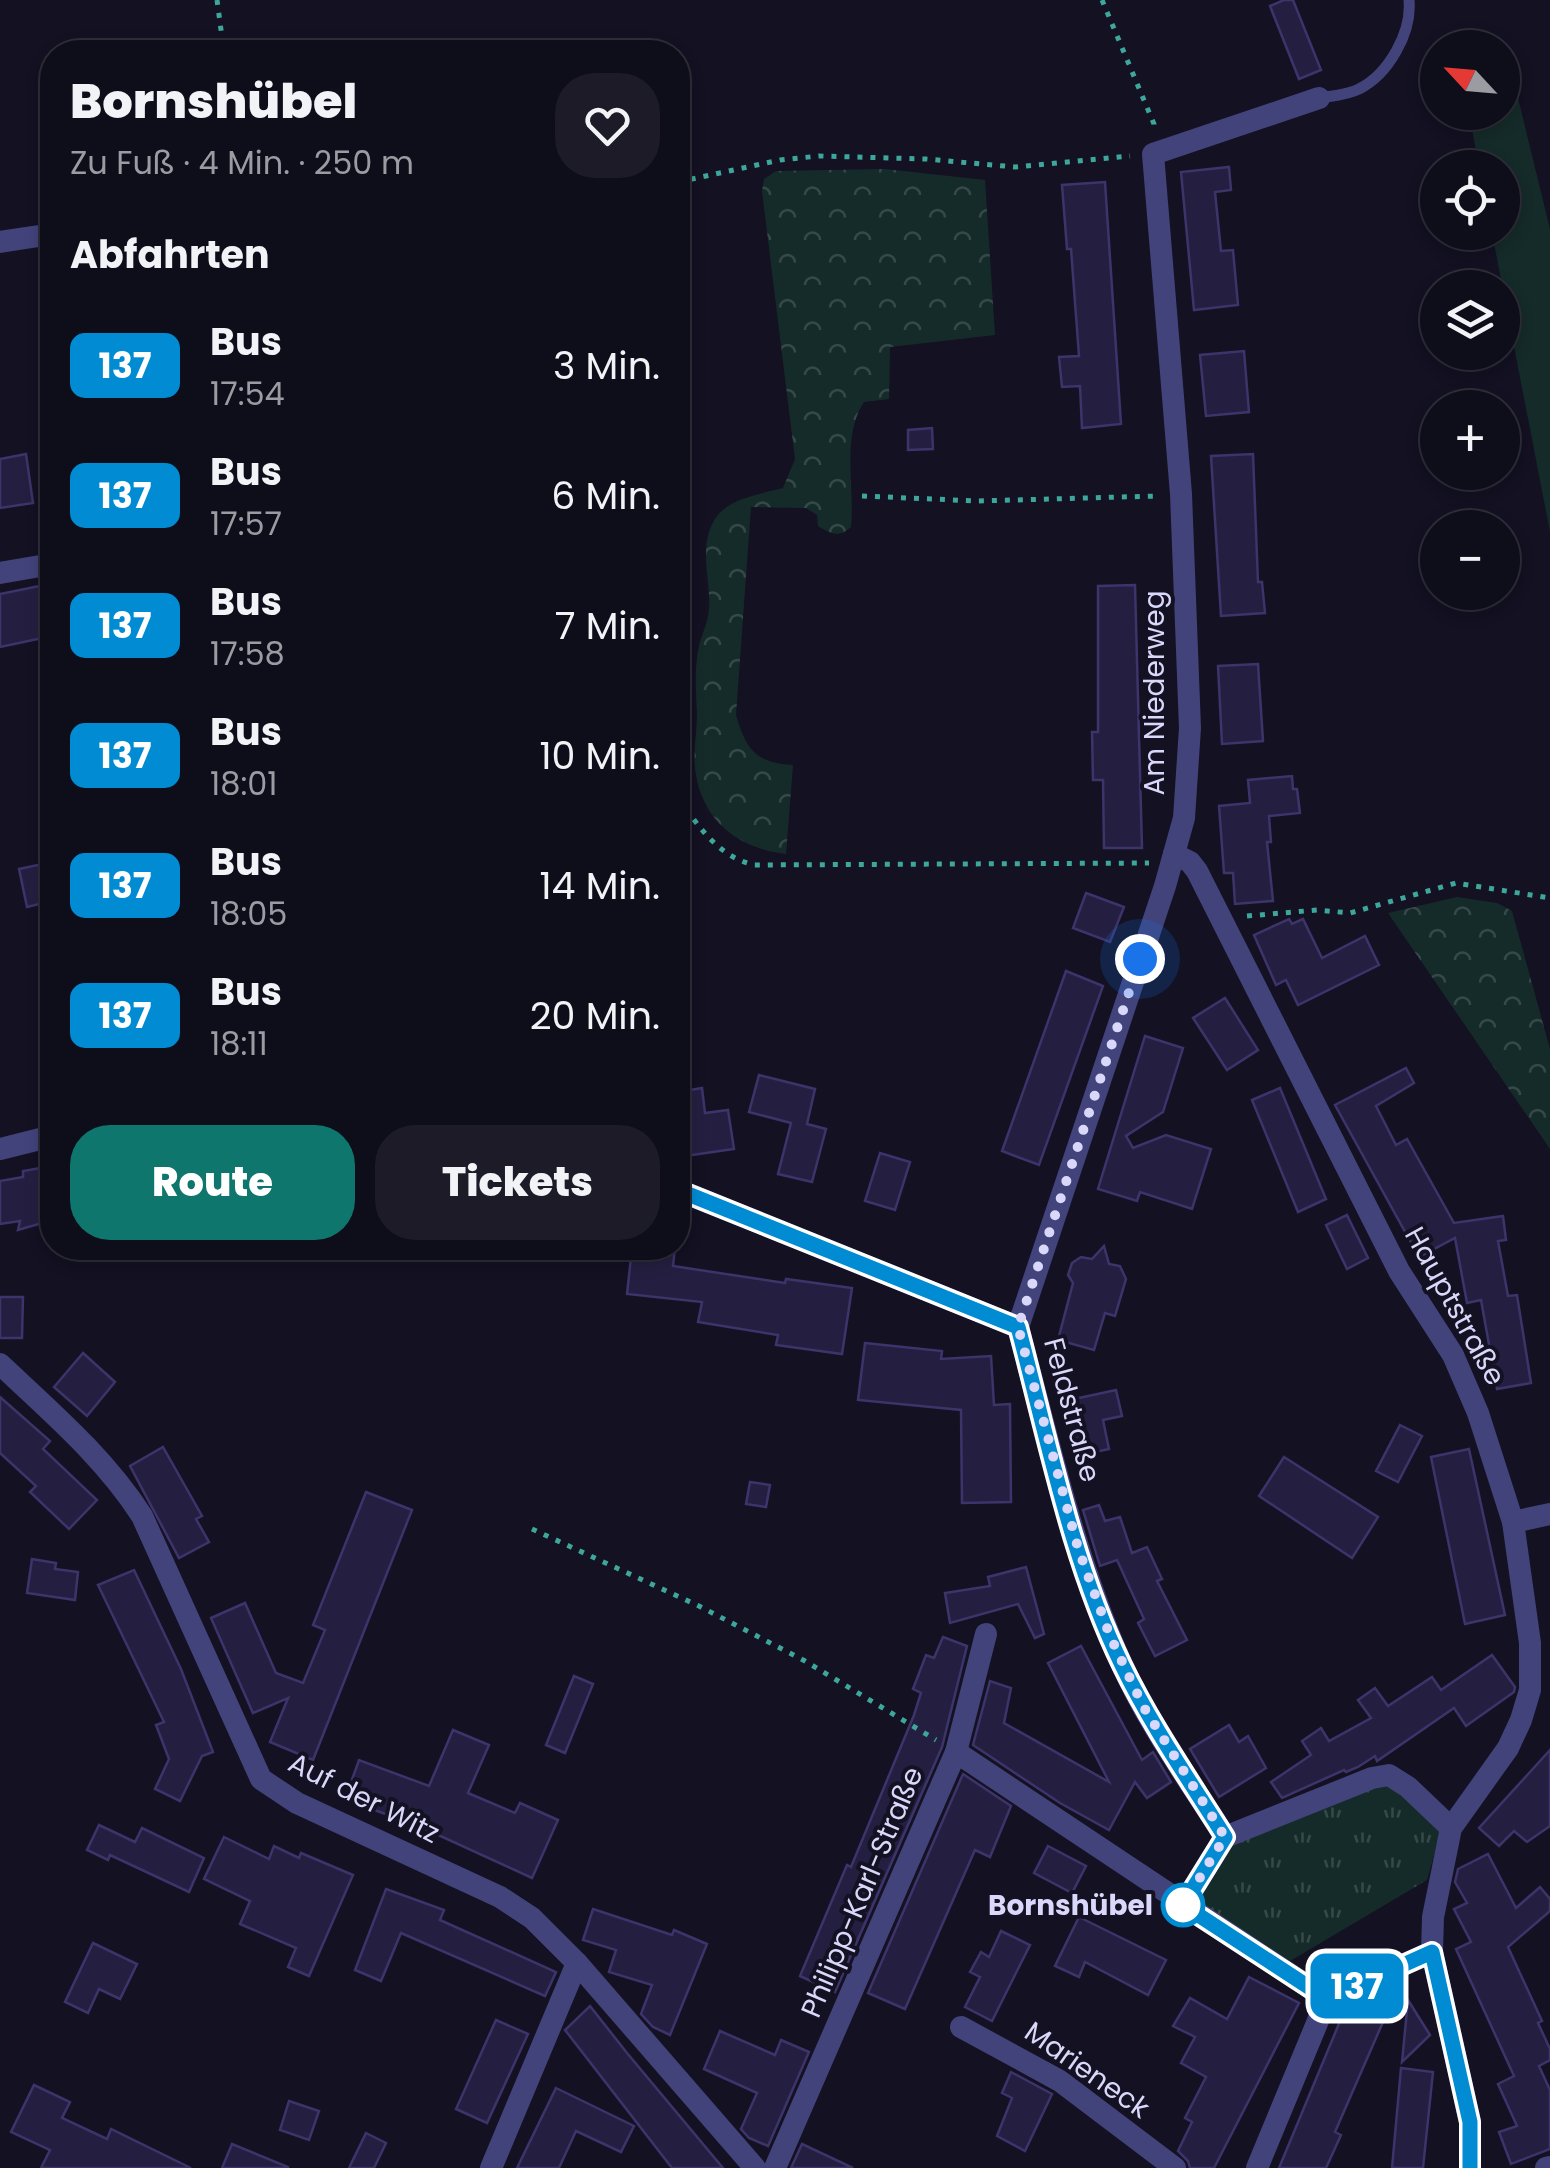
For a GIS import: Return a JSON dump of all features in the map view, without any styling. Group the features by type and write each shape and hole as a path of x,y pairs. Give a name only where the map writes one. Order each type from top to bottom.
{"street":[{"path":"1153,154 1319,98"},
{"name":"Am Niederweg","path":"1018,1327 1184,818 1190,728 1182,494 1153,154"},
{"path":"0,242 40,236"},
{"path":"0,573 40,566"},
{"name":"Hauptstraße","path":"1173,859 1190,862 1225,921 1400,1271 1466,1380 1513,1522 1530,1643 1530,1690 1508,1748 1451,1828 1436,1890 1432,1952 1470,2122 1470,2168"},
{"path":"0,1149 40,1139"},
{"name":"Feldstraße","path":"690,1195 1018,1327 1078,1548 1106,1628 1143,1706 1225,1837"},
{"name":"Auf der Witz","path":"0,1364 84,1442 142,1516 261,1780 298,1803 500,1897 532,1918 576,1963 754,2168"},
{"path":"1513,1522 1550,1514"},
{"name":"Philipp-Karl-Straße","path":"775,2168 956,1752 986,1634"},
{"path":"956,1752 1327,1999"},
{"path":"1183,1905 1225,1837 1372,1778 1388,1776 1408,1787 1451,1828"},
{"path":"1257,2168 1327,1999 1432,1952"},
{"path":"491,2168 576,1963"},
{"name":"Marieneck","path":"962,2027 1060,2081 1175,2168"}],"lane":[{"path":"1319,98 1359,89 1387,66 1403,37 1409,0"}],"path":[{"path":"218,0 223,40"},
{"path":"690,179 780,160 819,156 926,158 1015,167 1153,154 1154,124 1102,0"},
{"path":"862,496 978,501 1182,494"},
{"path":"690,815 720,849 738,861 754,865 1173,859"},
{"path":"1225,921 1280,912 1350,913 1456,883 1550,898"},
{"path":"532,1529 699,1606 806,1661 956,1752"}],"green space":[{"path":"1520,106 1550,229 1550,532 1519,370 1520,270 1499,270 1495,250 1520,250 1520,150 1476,150 1472,130 1520,130"},
{"path":"885,169 985,180 995,335 890,347 889,399 864,402 853,430 851,527 843,533 835,534 818,526 817,515 806,508 751,507 736,715 754,752 770,761 793,765 786,854 754,846 727,831 700,792 694,760 696,672 709,605 707,543 709,531 721,512 746,498 783,488 795,459 762,191 764,179 776,171"},
{"path":"1457,897 1497,903 1512,911 1550,1049 1550,1149 1388,913"},
{"path":"1388,1782 1441,1830 1427,1880 1290,1961 1195,1901 1231,1844"}],"building":[{"path":"1293,0 1321,70 1299,79 1270,6"},
{"path":"1229,167 1231,190 1215,192 1221,251 1233,250 1238,305 1194,310 1181,172"},
{"path":"1105,182 1121,424 1082,428 1080,386 1062,387 1059,357 1079,356 1062,185"},
{"path":"1244,351 1249,412 1206,416 1200,355"},
{"path":"932,428 933,449 908,450 908,430"},
{"path":"26,454 33,503 0,508 0,459"},
{"path":"1253,454 1258,582 1262,582 1265,613 1221,616 1211,456"},
{"path":"1135,585 1142,848 1104,848 1103,780 1093,780 1092,732 1098,732 1098,586"},
{"path":"40,586 40,639 0,647 0,594"},
{"path":"1258,664 1263,741 1222,744 1218,666"},
{"path":"1292,776 1300,813 1269,816 1271,842 1267,842 1273,901 1235,904 1233,873 1224,873 1219,806 1250,803 1248,780"},
{"path":"40,865 40,904 27,907 19,869"},
{"path":"1086,893 1124,907 1110,942 1073,928"},
{"path":"1289,919 1292,924 1303,919 1322,958 1365,936 1379,965 1298,1005 1286,980 1276,985 1254,935"},
{"path":"1066,971 1103,986 1039,1165 1002,1151"},
{"path":"1225,998 1258,1050 1227,1070 1193,1018"},
{"path":"1145,1036 1183,1048 1163,1112 1126,1136 1133,1148 1166,1135 1211,1149 1192,1209 1140,1192 1137,1201 1098,1189"},
{"path":"1406,1068 1414,1083 1376,1106 1396,1145 1407,1139 1454,1223 1503,1216 1506,1240 1498,1241 1508,1296 1517,1295 1531,1383 1497,1389 1481,1300 1467,1303 1455,1238 1419,1257 1335,1105"},
{"path":"759,1075 815,1089 807,1124 826,1129 812,1182 778,1174 791,1123 749,1112"},
{"path":"702,1088 705,1113 728,1110 734,1149 690,1155 690,1090"},
{"path":"1280,1088 1326,1199 1298,1212 1252,1100"},
{"path":"880,1153 910,1162 895,1210 865,1201"},
{"path":"40,1168 40,1224 18,1230 20,1221 0,1224 0,1181 23,1177 23,1171"},
{"path":"1347,1215 1368,1258 1347,1269 1326,1225"},
{"path":"1104,1246 1109,1264 1120,1266 1126,1279 1115,1316 1105,1313 1094,1350 1058,1340 1073,1283 1068,1275 1072,1263 1081,1257 1092,1259"},
{"path":"631,1260 674,1260 673,1266 785,1283 786,1279 852,1288 842,1354 776,1345 778,1335 698,1322 702,1302 627,1294"},
{"path":"0,1297 23,1297 22,1338 0,1338"},
{"path":"865,1343 942,1351 941,1359 991,1356 994,1405 1010,1404 1011,1502 962,1503 961,1410 858,1400"},
{"path":"83,1353 115,1382 87,1416 54,1387"},
{"path":"1116,1390 1122,1416 1103,1420 1109,1449 1076,1456 1065,1401"},
{"path":"0,1397 50,1441 43,1449 97,1500 69,1529 30,1492 36,1486 0,1453"},
{"path":"1400,1425 1422,1436 1398,1482 1376,1471"},
{"path":"163,1447 202,1516 196,1519 209,1542 179,1558 130,1466"},
{"path":"1469,1449 1505,1615 1465,1624 1431,1457"},
{"path":"1284,1457 1378,1517 1352,1558 1259,1496"},
{"path":"750,1482 770,1485 766,1507 746,1504"},
{"path":"366,1492 412,1510 313,1760 270,1742 288,1698 253,1713 211,1618 245,1603 276,1673 303,1683 325,1630 313,1625"},
{"path":"1099,1505 1105,1521 1120,1517 1132,1553 1147,1547 1162,1579 1157,1581 1187,1640 1155,1656 1138,1623 1144,1619 1117,1560 1100,1566 1083,1510"},
{"path":"32,1559 56,1563 55,1569 78,1572 75,1600 27,1593"},
{"path":"1026,1567 1044,1634 1035,1638 1018,1604 950,1623 945,1593 990,1586 988,1577"},
{"path":"134,1570 181,1669 213,1752 202,1756 180,1801 155,1789 169,1759 156,1725 164,1722 98,1585"},
{"path":"943,1637 967,1646 942,1747 835,1992 800,1976 847,1865 851,1867 914,1715 921,1693 913,1689 926,1655 934,1658"},
{"path":"1081,1646 1142,1760 1153,1752 1171,1782 1147,1798 1135,1782 1109,1830 1060,1803 973,1745 990,1681 1011,1688 1004,1723 1109,1782 1048,1663"},
{"path":"1492,1655 1515,1687 1514,1692 1466,1726 1454,1708 1377,1761 1375,1756 1358,1767 1282,1798 1271,1782 1311,1755 1302,1741 1321,1728 1329,1741 1371,1718 1358,1700 1375,1688 1388,1706 1432,1677 1441,1690"},
{"path":"574,1676 593,1684 565,1753 546,1745"},
{"path":"1229,1725 1239,1742 1248,1736 1266,1768 1219,1797 1190,1749"},
{"path":"453,1730 489,1745 468,1793 515,1813 520,1803 558,1820 532,1878 423,1828 345,1799 359,1760 429,1786"},
{"path":"1550,1750 1550,1826 1527,1842 1514,1831 1499,1846 1479,1828"},
{"path":"963,1774 1011,1806 990,1857 975,1850 905,2009 868,1993"},
{"path":"99,1825 135,1842 142,1828 204,1858 189,1892 110,1855 108,1860 87,1850"},
{"path":"224,1837 269,1859 274,1846 353,1875 309,1976 288,1967 296,1948 240,1924 250,1901 204,1879"},
{"path":"1048,1846 1086,1866 1072,1893 1034,1873"},
{"path":"1488,1854 1516,1908 1540,1887 1550,1899 1550,1911 1508,1947 1542,2021 1538,2023 1550,2049 1550,2060 1539,2066 1550,2090 1550,2149 1511,2164 1499,2132 1517,2126 1498,2084 1514,2076 1456,1949 1471,1942 1454,1909 1467,1903 1455,1882 1458,1869"},
{"path":"386,1889 444,1910 440,1920 556,1972 545,1996 401,1933 381,1981 355,1970"},
{"path":"593,1909 672,1935 674,1930 707,1944 670,2035 653,2027 641,2014 652,1985 609,1972 616,1950 583,1940"},
{"path":"1079,1917 1166,1960 1148,1995 1085,1962 1079,1977 1055,1966"},
{"path":"1001,1931 1030,1945 992,2021 965,2007 980,1977 970,1972 981,1952 989,1957"},
{"path":"93,1943 137,1964 120,1999 99,1989 88,2013 65,2002"},
{"path":"1249,1977 1299,2003 1214,2168 1190,2168 1178,2151 1192,2122 1185,2118 1206,2077 1181,2063 1195,2037 1173,2026 1190,1998 1227,2019"},
{"path":"1400,1983 1335,2132 1341,2135 1326,2168 1279,2168 1343,2014"},
{"path":"1408,2000 1430,2035 1402,2062"},
{"path":"590,2006 723,2168 672,2168 565,2030"},
{"path":"496,2020 528,2034 487,2123 456,2109"},
{"path":"720,2031 775,2055 781,2040 809,2052 768,2146 749,2138 741,2129 757,2093 704,2069"},
{"path":"1401,2068 1433,2072 1423,2168 1392,2168"},
{"path":"1011,2072 1052,2094 1025,2151 997,2136 1012,2098 1002,2093"},
{"path":"34,2085 70,2102 62,2118 107,2139 111,2129 191,2168 41,2168 50,2150 11,2132"},
{"path":"556,2088 634,2126 621,2152 576,2131 559,2168 517,2168"},
{"path":"289,2101 319,2111 309,2140 280,2130"},
{"path":"366,2133 386,2143 374,2168 349,2168"},
{"path":"232,2144 288,2167 288,2168 222,2168"},
{"path":"802,2144 853,2168 791,2168"}],"bus line":[{"name":"137","path":"690,1195 1018,1327 1078,1548 1120,1662 1225,1837 1183,1905 1327,1999 1432,1952 1470,2122 1470,2168"}],"place":[{"name":"Bornshübel","path":"1183,1905"}],"route":[{"path":"1140,959 1018,1327 1078,1548 1120,1662 1225,1837 1183,1905"}]}
